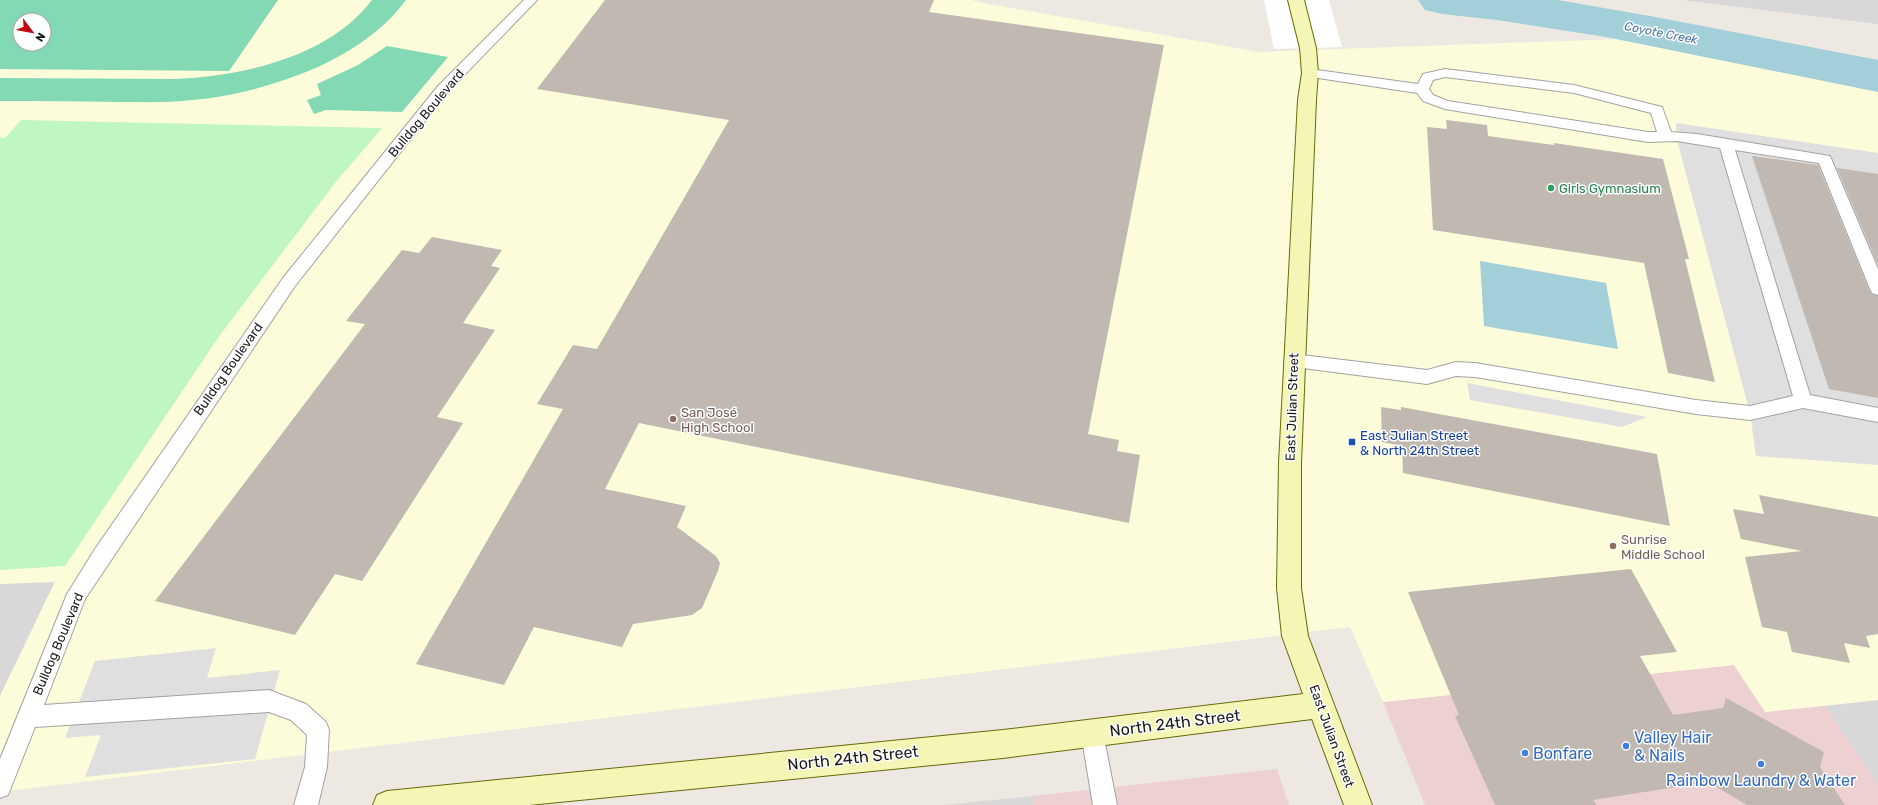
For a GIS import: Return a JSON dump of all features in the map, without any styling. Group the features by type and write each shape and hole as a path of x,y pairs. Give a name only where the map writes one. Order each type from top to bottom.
{"main road":[{"name":"East Julian Street","path":"1296,0 1308,48 1310,73 1307,100 1294,361 1289,496 1289,588 1296,636 1320,705 1358,805"},
{"name":"North 24th Street","path":"387,805 996,744 1320,705"}],"lane":[{"name":"Bulldog Boulevard","path":"0,787 77,594 106,548 289,282 444,89 531,0"},
{"path":"1310,73 1422,89 1428,98 1445,105 1648,137 1682,135 1726,144 1825,159 1878,289"},
{"path":"1422,89 1428,77 1445,73 1574,89 1657,110 1665,135"},
{"path":"1726,144 1803,401"},
{"path":"1294,361 1426,377 1456,369 1475,370 1696,407 1750,413 1803,401 1878,415"},
{"path":"28,717 269,701 298,712 318,730 316,767 306,805"},
{"path":"1092,733 1105,805"}],"shaded area":[{"name":"San José High School","path":"0,0 971,0 1259,52 1619,39 1878,89 1878,700 1765,712 1734,665 1383,702 1350,627 0,792 0,696 55,582 0,584"},
{"path":"1682,0 1878,0 1878,24"},
{"path":"1676,123 1878,153 1878,465 1756,456 1750,413 1677,140"},
{"path":"1467,383 1647,417 1622,427 1470,400"},
{"path":"55,581 0,696 0,584"},
{"path":"216,648 207,678 280,670 255,759 85,777 101,735 65,738 95,661"},
{"path":"1734,665 1765,712 1825,706 1878,785 1878,805 1425,805 1383,702"},
{"path":"1878,700 1878,785 1825,706"},
{"path":"1277,769 1289,805 1034,805 1033,796"},
{"path":"1033,796 1034,805 944,805"}],"green space":[{"path":"0,0 278,0 229,71 0,69"},
{"path":"372,0 406,0 388,21 355,47 318,67 272,84 225,96 174,102 0,101 0,78 175,79 201,77 256,68 283,60 309,49 333,36 354,20"},
{"path":"387,46 448,57 402,112 326,110 314,114 307,100 321,95 317,84 358,65"},
{"path":"21,120 382,128 335,183 220,335 65,566 0,570 0,137 5,138"}],"water":[{"path":"1480,261 1606,283 1618,349 1484,326"}],"pier":[{"path":"1264,0 1329,0 1342,47 1274,49"}],"building":[{"path":"605,0 934,0 929,12 1164,45 1088,434 1119,440 1117,451 1140,455 1129,523 639,423 605,489 686,506 677,527 716,556 720,563 702,608 692,615 633,624 622,647 534,627 504,685 416,664 563,409 537,404 573,345 597,349 729,120 537,89"},
{"name":"Girls Gymnasium","path":"1446,120 1487,125 1488,136 1554,145 1554,143 1663,159 1689,259 1685,259 1715,382 1668,373 1644,263 1433,230 1427,127 1447,129"},
{"path":"1752,156 1818,165 1869,290 1872,294 1878,296 1878,398 1829,389"},
{"path":"1837,168 1878,174 1878,265"},
{"path":"432,237 502,250 491,266 500,268 463,323 495,330 437,417 463,423 362,581 335,574 295,635 155,601 365,324 346,321 402,250 419,253"},
{"path":"1381,407 1401,410 1401,407 1657,454 1670,526 1403,473 1402,446 1382,442"},
{"path":"1759,495 1878,517 1878,634 1866,636 1870,648 1844,643 1850,663 1792,652 1787,632 1762,627 1745,557 1802,551 1741,539 1733,509 1764,514"},
{"path":"1631,569 1677,652 1640,656 1673,715 1723,708 1726,698 1824,752 1820,767 1845,805 1747,805 1708,782 1593,800 1597,805 1495,805 1455,716 1459,715 1408,592"}],"waterway":[{"name":"Coyote Creek","path":"1442,0 1552,13 1606,22 1878,76"}],"place":[{"name":"Girls Gymnasium","path":"1551,188"},
{"name":"San José High School","path":"673,419"},
{"name":"East Julian Street & North 24th Street","path":"1352,442"},
{"name":"Sunrise Middle School","path":"1613,546"},
{"name":"Valley Hair & Nails","path":"1626,746"},
{"name":"Bonfare","path":"1525,753"},
{"name":"Rainbow Laundry & Water","path":"1761,764"}]}
